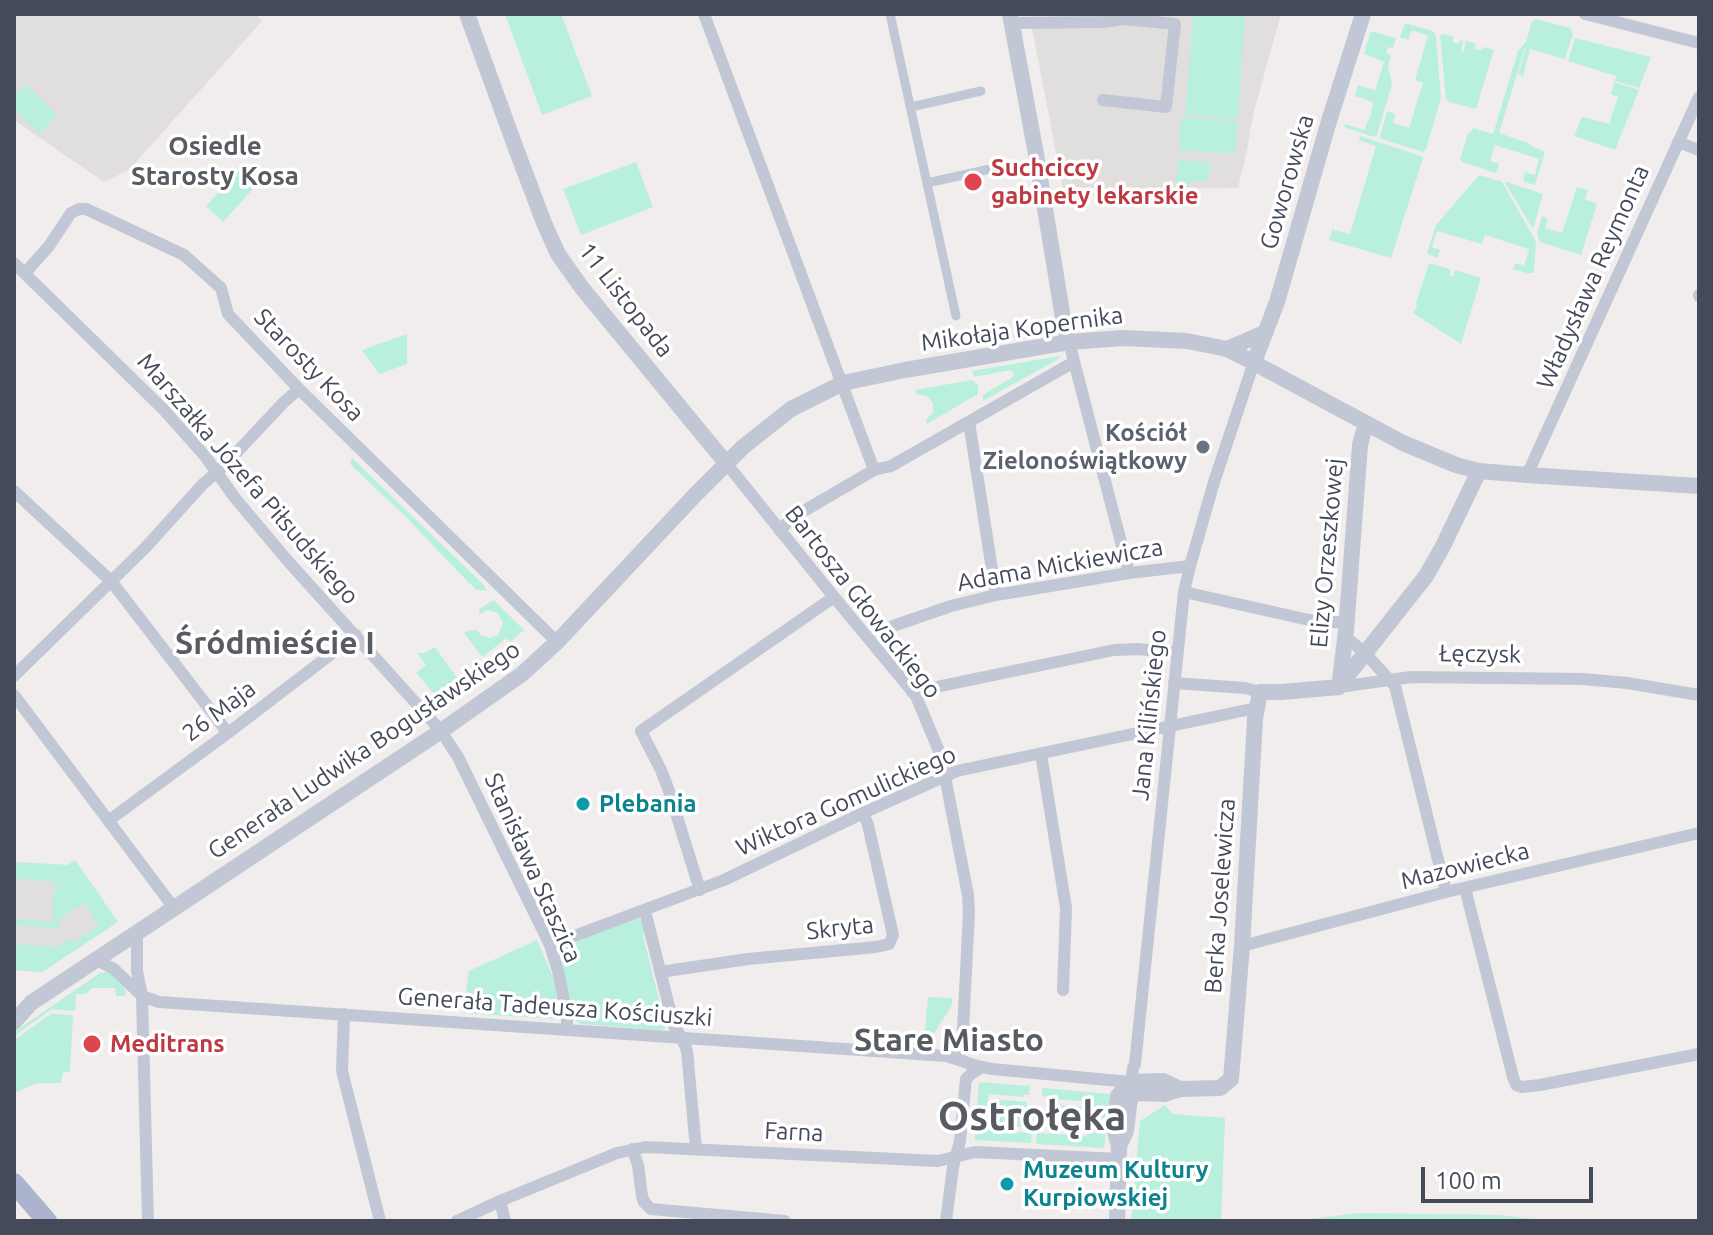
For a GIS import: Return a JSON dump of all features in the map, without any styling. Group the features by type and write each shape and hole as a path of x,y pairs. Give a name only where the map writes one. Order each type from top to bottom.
{"main road":[{"path":"16,1189 47,1221"}],"street":[{"name":"11 Listopada","path":"467,14 558,254 582,288 726,463"},
{"path":"704,14 874,470"},
{"path":"890,14 956,316"},
{"name":"Goworowska","path":"1254,362 1281,287 1363,14"},
{"path":"1585,14 1699,43"},
{"path":"1103,100 1166,107 1175,24 1124,19 1104,22 1010,19 1063,318 1129,573"},
{"path":"911,107 981,91"},
{"name":"Władysława Reymonta","path":"1527,475 1699,97"},
{"path":"1678,142 1699,150"},
{"path":"927,183 999,167"},
{"name":"Starosty Kosa","path":"25,273 49,246 73,211 79,209 178,251 221,288 228,314 299,389 557,642"},
{"name":"Marszałka Józefa Piłsudskiego","path":"14,263 164,410 205,456 278,549 441,731"},
{"path":"1227,349 1266,332"},
{"name":"Mikołaja Kopernika","path":"726,463 791,409 843,383 1069,342 1162,338 1227,349 1421,452 1456,465 1479,471 1699,486"},
{"name":"Mikołaja Kopernika","path":"780,531 790,519 874,470 886,468 1074,362"},
{"name":"Jana Kilińskiego","path":"1130,1090 1137,1048 1184,592 1214,482 1254,362"},
{"path":"14,676 145,548 203,484 299,389"},
{"path":"969,422 996,595"},
{"name":"Elizy Orzeszkowej","path":"1339,687 1360,445 1366,423"},
{"name":"Bartosza Głowackiego","path":"726,463 912,692 932,731 946,776 968,895 962,1049 952,1058"},
{"name":"Generała Ludwika Bogusławskiego","path":"14,1022 31,1003 522,674 557,642 726,463"},
{"path":"1339,687 1430,570 1479,471"},
{"path":"14,491 111,581 228,733"},
{"name":"Adama Mickiewicza","path":"893,626 951,606 996,595 1190,566"},
{"path":"1184,592 1346,629 1390,679 1395,686 1446,892"},
{"path":"700,890 673,802 641,731 834,597"},
{"name":"26 Maja","path":"108,821 356,635"},
{"path":"912,692 1114,650 1177,653"},
{"name":"Łęczysk","path":"1258,700 1282,692 1411,677 1583,679 1699,695"},
{"path":"1174,683 1245,688 1258,700"},
{"path":"14,695 174,908"},
{"name":"Wiktora Gomulickiego","path":"550,945 724,880 957,771 1169,727 1258,700"},
{"name":"Berka Joselewicza","path":"1130,1090 1164,1094 1180,1089 1215,1089 1231,1079 1258,700"},
{"name":"Stanisława Staszica","path":"441,731 458,757 550,945 567,1014 567,1029"},
{"path":"1041,754 1066,908 1063,990"},
{"name":"Skryta","path":"660,972 889,944 893,935 863,813"},
{"name":"Mazowiecka","path":"1242,946 1446,892 1699,833"},
{"path":"1465,888 1516,1085 1540,1085 1699,1054"},
{"path":"645,911 674,1026 687,1051 696,1149"},
{"path":"137,932 137,971 142,996 148,1221"},
{"path":"97,960 114,969 142,996"},
{"name":"Generała Tadeusza Kościuszki","path":"142,996 169,1003 947,1056 982,1067 1130,1090"},
{"name":"Generała Ludwika Bogusławskiego","path":"14,1008 31,1003"},
{"path":"344,1014 342,1071 380,1221"},
{"path":"946,1221 960,1141 966,1079 982,1067"},
{"path":"1117,1221 1118,1152 1114,1128 1118,1096 1130,1090"},
{"name":"Farna","path":"457,1221 632,1149 659,1147 938,1161 975,1152 1118,1152"},
{"path":"632,1149 647,1206 657,1210 785,1221"},
{"path":"500,1201 505,1221"}],"shaded area":[{"path":"14,14 255,14 262,21 129,170 104,182 14,120"},
{"path":"1077,14 1281,14 1253,115 1238,188 1063,189 1030,17"},
{"path":"75,860 118,922 42,972 14,970 14,862 68,865"}],"green space":[{"path":"505,14 561,14 592,96 542,115"},
{"path":"1193,14 1245,14 1238,119 1185,115"},
{"path":"1535,19 1570,28 1573,34 1565,59 1530,49 1523,76 1518,74 1525,48 1499,133 1545,152 1535,185 1523,181 1525,172 1535,175 1539,159 1495,145 1490,161 1499,164 1496,173 1460,159 1468,133 1473,128 1493,134 1518,51 1526,42"},
{"path":"1405,23 1433,31 1436,36 1441,98 1423,152 1380,137 1387,111 1395,114 1393,123 1409,128 1423,83 1415,80 1428,36 1412,30 1408,40 1400,37"},
{"path":"1371,31 1396,38 1393,48 1388,47 1386,53 1391,55 1388,66 1392,84 1374,137 1344,127 1345,124 1364,130 1371,114 1373,102 1355,96 1358,85 1375,90 1384,62 1364,54"},
{"path":"1440,36 1453,37 1453,42 1459,44 1463,41 1463,53 1466,41 1476,44 1475,49 1482,50 1484,47 1494,50 1476,109 1449,102 1446,98"},
{"path":"1575,38 1651,57 1639,88 1615,81 1616,76 1568,61"},
{"path":"1614,82 1639,90 1615,150 1574,136 1582,117 1609,124 1618,97 1611,94"},
{"path":"26,84 57,115 39,134 14,109 14,96"},
{"path":"1181,117 1237,121 1235,154 1179,150"},
{"path":"1360,136 1423,158 1391,258 1329,240 1334,224 1333,230 1350,234 1376,146 1359,140"},
{"path":"1179,160 1207,162 1210,165 1209,177 1205,181 1192,181 1189,185 1176,184"},
{"path":"636,162 653,207 581,235 563,189"},
{"path":"242,167 270,170 223,222 206,206"},
{"path":"1479,175 1502,182 1533,236 1536,243 1533,273 1513,269 1515,263 1524,266 1529,249 1485,235 1482,244 1437,231 1432,247 1440,250 1438,258 1427,253 1436,225"},
{"path":"1504,181 1543,194 1533,229"},
{"path":"1577,187 1588,190 1585,199 1597,204 1581,255 1540,242 1537,234 1542,216 1548,219 1545,228 1562,233"},
{"path":"1429,263 1450,269 1450,276 1455,270 1481,278 1461,344 1413,313"},
{"path":"407,334 407,364 379,374 362,350"},
{"path":"1060,356 983,401 983,395 1013,377 1014,373 1010,370 974,377 972,371"},
{"path":"972,380 978,385 978,394 927,424 926,420 933,412 933,403 915,390"},
{"path":"352,458 487,591 477,590 469,583 350,464"},
{"path":"494,600 524,630 510,642 507,638 482,657 464,633 477,630 482,636 490,638 498,635 503,623 498,613 488,610 478,615 479,609"},
{"path":"435,647 460,682 438,698 416,673 426,665 417,653"},
{"path":"75,860 118,922 42,972 14,970 14,944 58,947 69,939 73,943 99,926 84,903 57,920 59,929 14,925 14,919 52,922 55,882 14,878 14,862 68,865"},
{"path":"638,919 643,920 648,929 643,935 666,1028 581,1024 575,1020 560,949 565,944"},
{"path":"537,940 554,979 560,1017 463,1013 469,971"},
{"path":"108,972 119,978 125,996 116,996 115,988 92,988 86,994 76,994 75,1011 52,1009 14,1036 14,1032 100,973"},
{"path":"928,997 952,998 952,1005 935,1032 924,1040"},
{"path":"51,1014 73,1015 70,1072 63,1072 61,1083 37,1083 14,1093 14,1040"},
{"path":"979,1082 1030,1086 1029,1095 989,1094 987,1109 977,1109"},
{"path":"1042,1088 1110,1094 1107,1118 1089,1116 1090,1102 1042,1096"},
{"path":"993,1099 1027,1102 1026,1127 991,1126"},
{"path":"1048,1104 1085,1107 1083,1131 1046,1129"},
{"path":"1165,1105 1173,1114 1225,1118 1221,1221 1131,1221 1140,1121"},
{"path":"976,1114 987,1114 986,1130 1032,1133 1031,1143 975,1140"},
{"path":"1089,1121 1107,1123 1104,1148 1036,1144 1037,1133 1087,1136"},
{"path":"1358,1213 1500,1215 1552,1221 1295,1221"}],"place":[{"name":"Suchciccy gabinety lekarskie","path":"973,182"},
{"name":"Kościół Zielonoświątkowy","path":"1203,447"},
{"name":"Plebania","path":"583,804"},
{"name":"Meditrans","path":"92,1044"},
{"name":"Muzeum Kultury Kurpiowskiej","path":"1007,1184"}],"district":[{"name":"Osiedle Starosty Kosa","path":"215,161"},
{"name":"Śródmieście I","path":"275,643"},
{"name":"Stare Miasto","path":"949,1040"},
{"name":"Ostrołęka","path":"1032,1117"}]}
